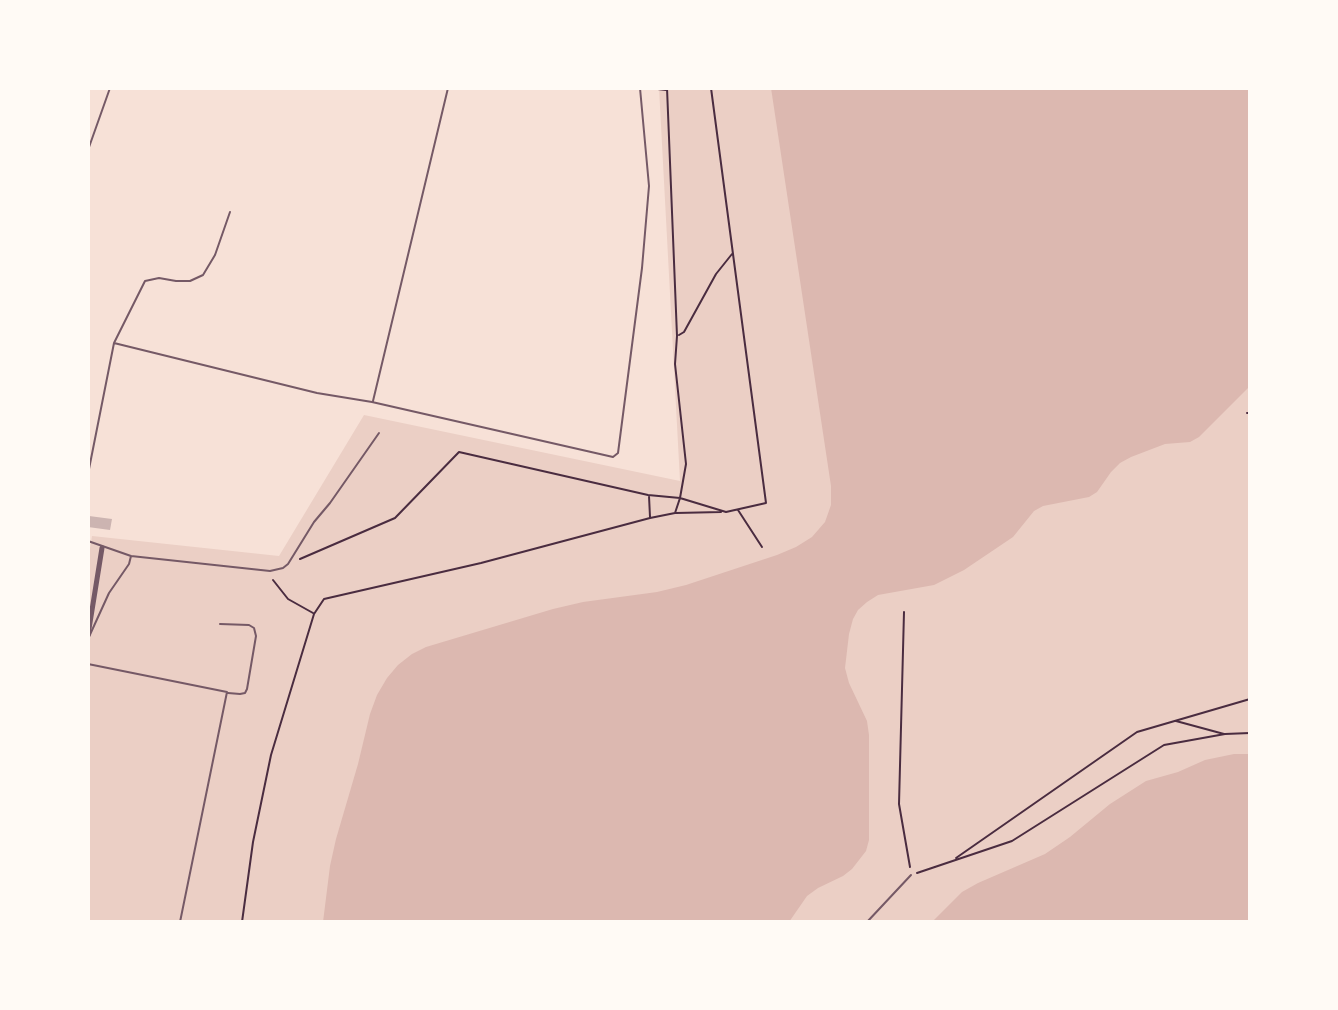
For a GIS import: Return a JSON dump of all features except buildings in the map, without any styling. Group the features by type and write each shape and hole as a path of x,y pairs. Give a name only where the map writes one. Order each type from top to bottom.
{"street":[{"path":"88,637 102,548"}],"lane":[{"path":"88,150 110,88"},
{"path":"372,402 448,88"},
{"path":"114,343 317,393 372,402 613,457 618,453 642,268 649,186 642,88"},
{"path":"88,474 114,343 145,281 159,278 190,281 203,275 215,255 230,212"},
{"path":"88,541 131,556 270,571 283,568 379,433"},
{"path":"88,637 131,556"},
{"path":"88,664 245,693 256,636 254,628 220,624"},
{"path":"180,922 227,692"},
{"path":"867,922 911,875"}],"path":[{"path":"642,88 667,89 677,336 675,364 686,464 675,513"},
{"path":"677,336 684,332 716,274 733,253"},
{"path":"648,495 650,518"},
{"path":"738,509 762,547"},
{"path":"242,922 253,842 271,755 314,614 324,599 481,563 650,518 675,513 726,512"},
{"path":"270,571 274,582 288,599 314,614"},
{"path":"904,612 899,804 911,875 1012,841 1164,745 1225,734 1250,733"},
{"path":"952,861 1137,732 1250,699"},
{"path":"1175,720 1225,734"}],"shaded area":[{"path":"659,88 1250,88 1250,922 88,922 88,560 92,536 279,556 364,415 680,481"},
{"path":"771,88 1250,88 1250,386 1199,437 1190,442 1165,444 1131,457 1111,472 1097,492 1089,497 1043,506 1034,511 1013,537 964,570 934,585 878,595 858,610 849,634 845,668 867,721 869,735 869,840 866,851 852,869 807,896 789,922 323,922 336,839 370,714 377,695 398,665 426,647 553,609 657,592 777,555 812,537 825,522 831,505 831,486"},
{"path":"1250,754 1250,922 932,922 962,892 1045,854 1110,804 1146,781 1205,760"}]}
